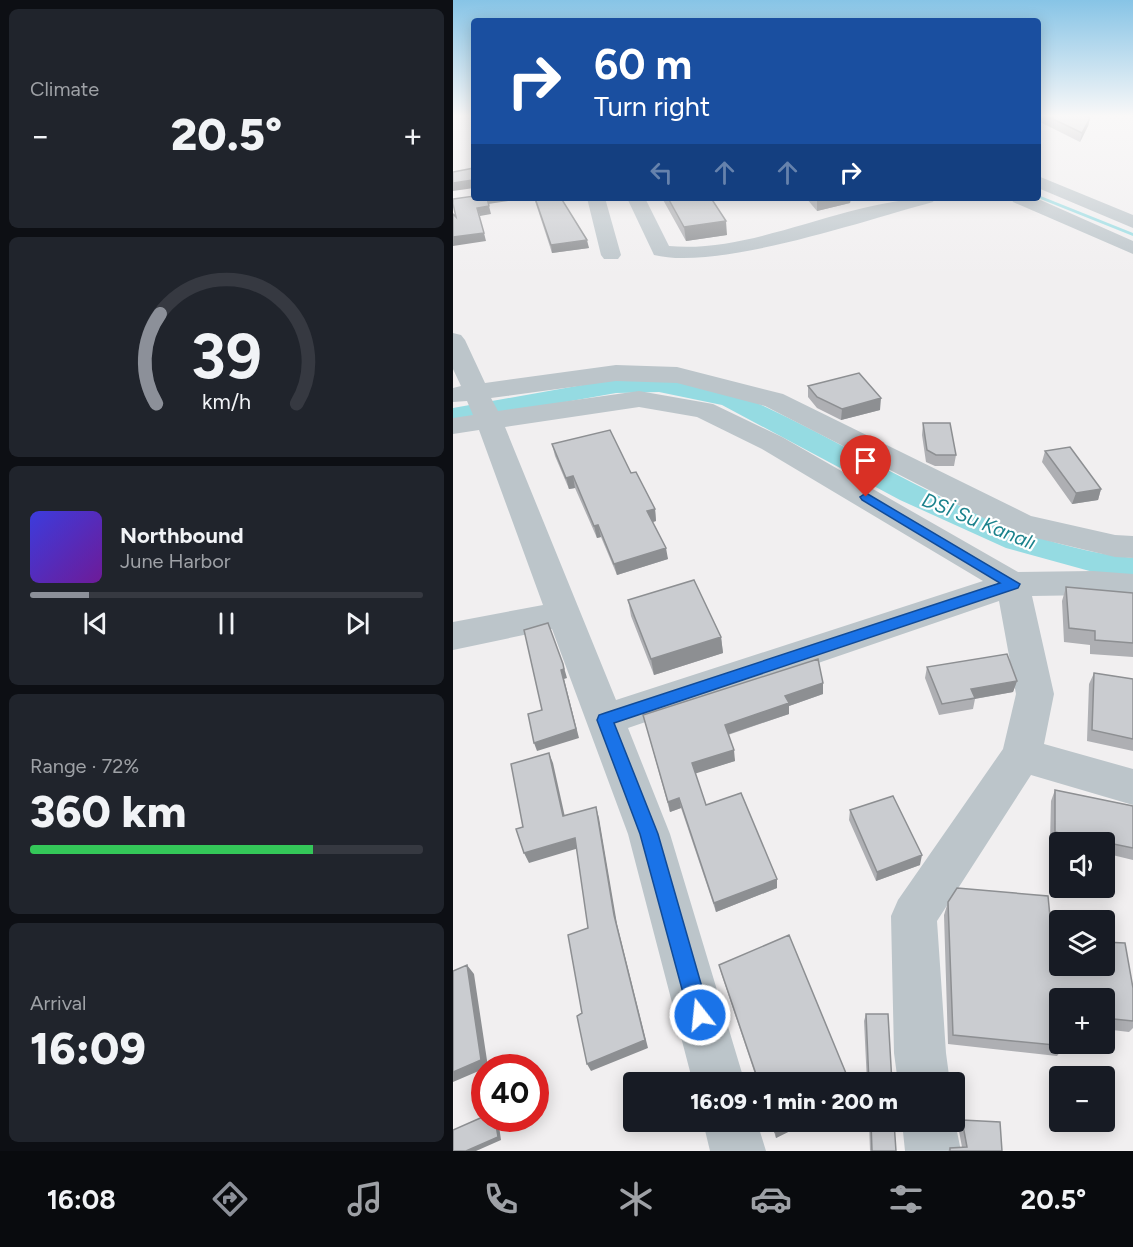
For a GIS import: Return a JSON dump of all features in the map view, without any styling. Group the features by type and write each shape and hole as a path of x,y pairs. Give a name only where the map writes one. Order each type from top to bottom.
{"street":[{"path":"1041,182 1133,222"},
{"path":"597,201 611,255"},
{"path":"637,201 661,251 679,254 737,244 914,201"},
{"path":"1027,201 1133,248"},
{"path":"453,340 467,408 564,614 649,834 716,1072"},
{"path":"467,408 616,373 677,375 774,400 1022,525 1115,546 1133,547"},
{"path":"467,408 639,399 704,410 772,443 1013,584 1035,694 1022,755 914,916 919,1053 922,1072"},
{"path":"605,720 1013,584 1093,583 1133,586"},
{"path":"453,636 564,614"},
{"path":"1022,755 1133,787"},
{"path":"733,1132 738,1151"},
{"path":"930,1132 933,1151"}],"building":[{"path":"471,169 471,180 453,183 453,172"},
{"path":"471,196 471,201 488,201 489,206 477,208 484,233 453,237 453,214 456,217 453,199"},
{"path":"536,201 563,201 587,240 551,245"},
{"path":"670,201 713,201 726,221 684,227"},
{"path":"859,373 881,398 842,409 817,397 808,386"},
{"path":"923,423 950,423 956,455 936,455 927,450"},
{"path":"610,430 631,473 636,472 655,509 647,511 666,548 614,564 598,525 594,526 573,476 566,478 552,444"},
{"path":"1070,447 1101,489 1076,493 1045,451"},
{"path":"694,580 721,637 651,659 628,600"},
{"path":"1066,587 1133,593 1133,643 1095,640 1095,631 1069,628"},
{"path":"548,623 563,664 564,669 561,670 576,729 534,743 528,714 542,710 524,630"},
{"path":"1007,654 1017,681 971,689 975,698 942,704 927,667"},
{"path":"818,659 823,683 785,696 789,703 725,725 734,750 692,763 706,805 741,793 777,879 714,903 679,798 668,802 643,715"},
{"path":"1094,673 1133,679 1133,739 1092,730"},
{"path":"549,753 563,816 596,807 614,915 645,1040 587,1064 577,1016 582,1013 568,935 588,928 575,838 524,853 516,829 523,827 511,764"},
{"path":"1055,790 1133,806 1133,848 1115,844 1115,832 1055,832"},
{"path":"893,796 922,855 877,872 850,810"},
{"path":"957,888 1048,896 1049,976 1115,976 1115,943 1125,943 1133,988 1133,1021 1115,1019 1115,988 1049,988 1049,1044 953,1035 948,902"},
{"path":"789,935 845,1072 755,1072 719,965"},
{"path":"467,965 480,1054 471,1054 471,1064 453,1072 453,971"},
{"path":"866,1014 888,1014 891,1072 869,1072"},
{"path":"965,1120 1000,1122 1002,1151 950,1151 950,1148 967,1147"},
{"path":"471,1122 471,1132 497,1132 498,1137 466,1151 453,1151 453,1130"},
{"path":"871,1132 895,1132 896,1151 872,1151"}],"waterway":[{"path":"1041,197 1133,235"},
{"name":"DSİ Su Kanalı","path":"453,415 616,386 659,385 729,399 910,494 1016,541 1115,567 1133,569"}],"route":[{"path":"700,1015 649,834 605,720 1013,584 866,497"}]}
